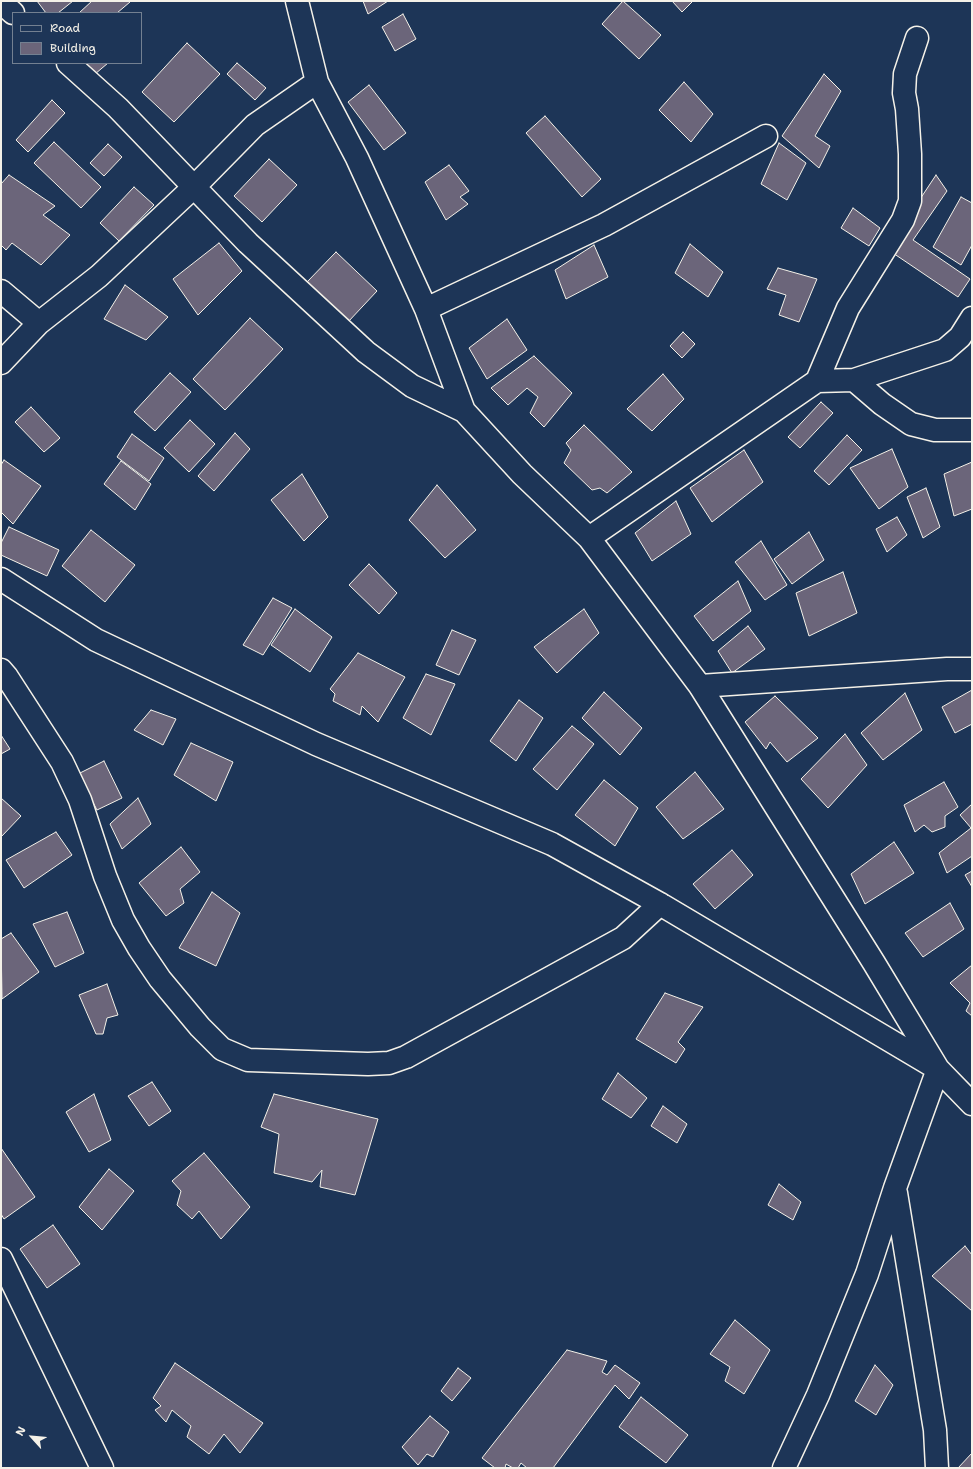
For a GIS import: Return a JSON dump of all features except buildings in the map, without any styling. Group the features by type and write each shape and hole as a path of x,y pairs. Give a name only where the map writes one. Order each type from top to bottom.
{"street":[{"path":"298,1 317,82 356,158 426,309 464,411"},
{"path":"1,2 12,12"},
{"path":"589,538 817,381 848,308 899,226 910,201 910,154 907,109 904,93 905,74 917,38"},
{"path":"69,64 118,108 195,186 248,243 366,352 412,386 464,411 522,474 589,538 700,686 874,963 938,1069 972,1104"},
{"path":"1,362 38,323 99,276 195,186 255,125 317,82"},
{"path":"426,309 604,225 766,136"},
{"path":"1,291 38,323"},
{"path":"817,381 854,380 945,350 960,337 972,318"},
{"path":"854,380 882,404 911,424 935,430 972,430"},
{"path":"1,579 96,640 316,744 552,844 660,904 938,1069"},
{"path":"700,686 947,669 972,669"},
{"path":"1,670 8,677 62,762 80,800 105,876 123,920 139,948 160,979 200,1027 222,1049 248,1060 368,1064 390,1063 401,1059 499,1008 623,938 660,904"},
{"path":"784,1468 818,1396 864,1281 895,1188 938,1069"},
{"path":"895,1188 935,1430 937,1468"},
{"path":"1,1259 102,1468"}]}
